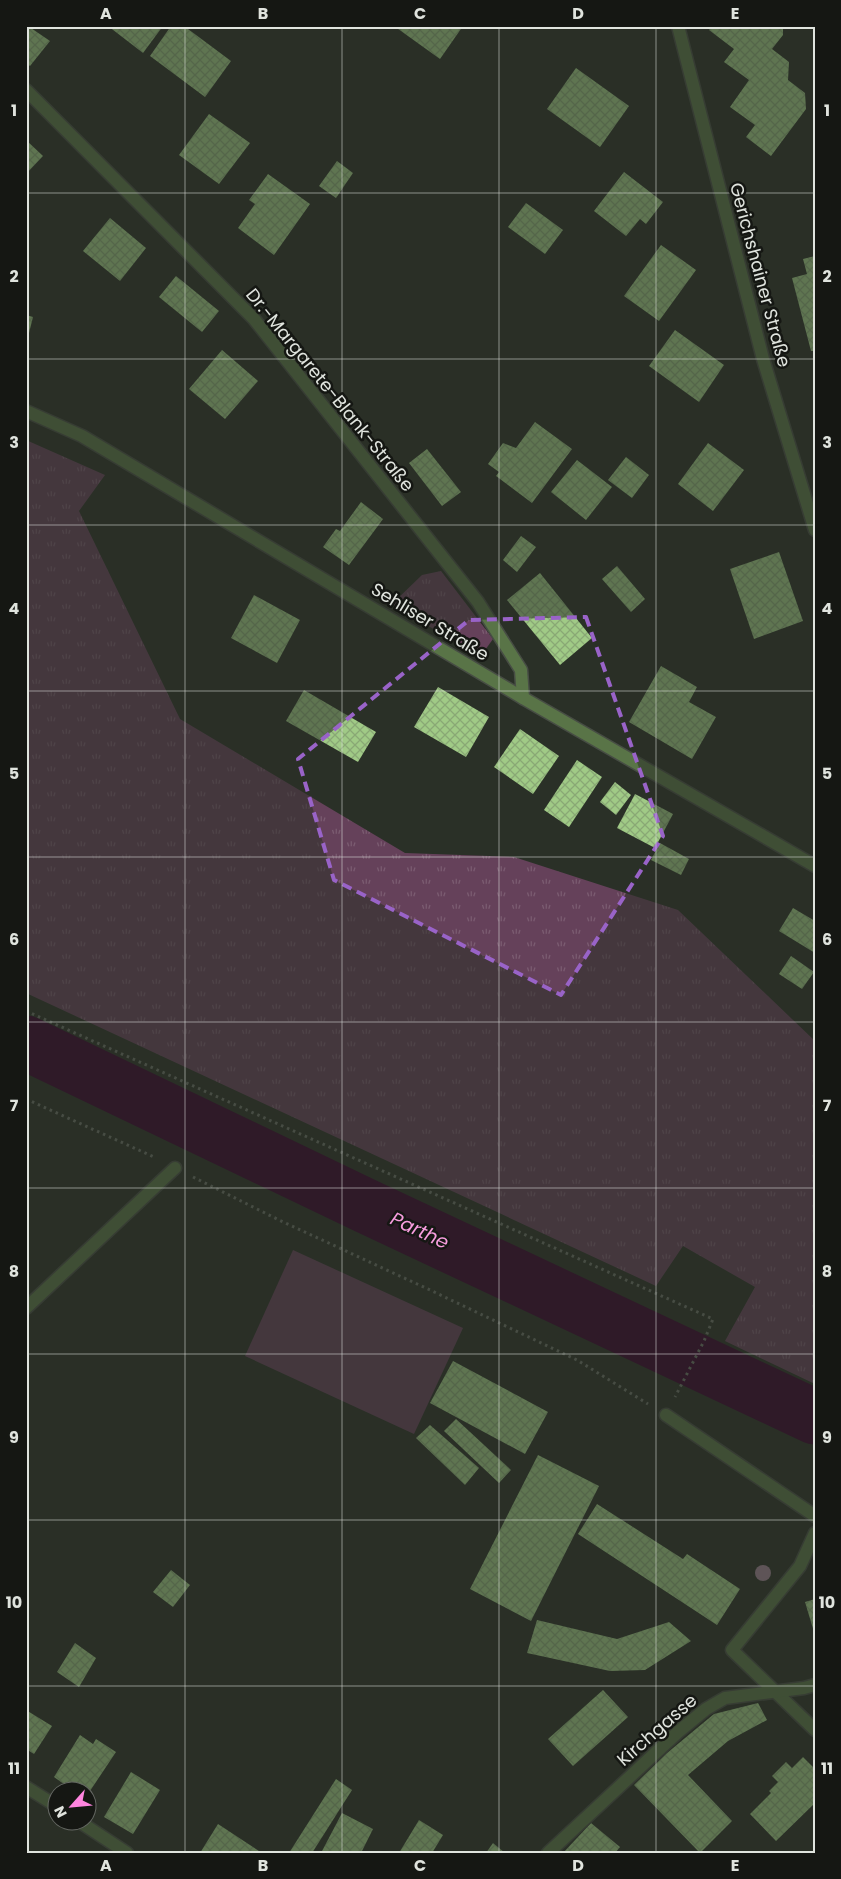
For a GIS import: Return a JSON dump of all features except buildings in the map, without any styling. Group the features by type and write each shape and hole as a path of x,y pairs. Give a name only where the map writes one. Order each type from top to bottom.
{"street":[{"name":"Gerichshainer Straße","path":"678,26 763,359 813,522"},
{"name":"Dr.-Margarete-Blank-Straße","path":"26,90 254,319 478,602 521,670 523,698"},
{"name":"Sehliser Straße","path":"26,411 82,436 523,698 815,866"},
{"path":"26,1308 175,1168"},
{"path":"666,1415 815,1516"},
{"path":"815,1534 800,1566 732,1650 815,1730"},
{"name":"Kirchgasse","path":"548,1853 678,1732 706,1709 725,1698 815,1685"},
{"path":"26,1787 48,1801"},
{"path":"95,1832 127,1853"}],"path":[{"path":"26,1011 713,1319 704,1341 678,1391"},
{"path":"26,1099 131,1146 279,1220 577,1360 666,1415"}],"highlighted area":[{"path":"586,617 663,836 561,995 334,880 298,759 469,620"}],"green space":[{"path":"26,440 105,475 79,511 180,719 405,853 514,857 678,910 815,1041 815,1384 725,1341 755,1287 683,1246 656,1286 26,993"},
{"path":"441,571 493,639 480,657 392,604 422,575"},
{"path":"293,1250 463,1328 414,1434 245,1356"}],"waterway":[{"name":"Parthe","path":"26,1043 366,1206 815,1417"}]}
